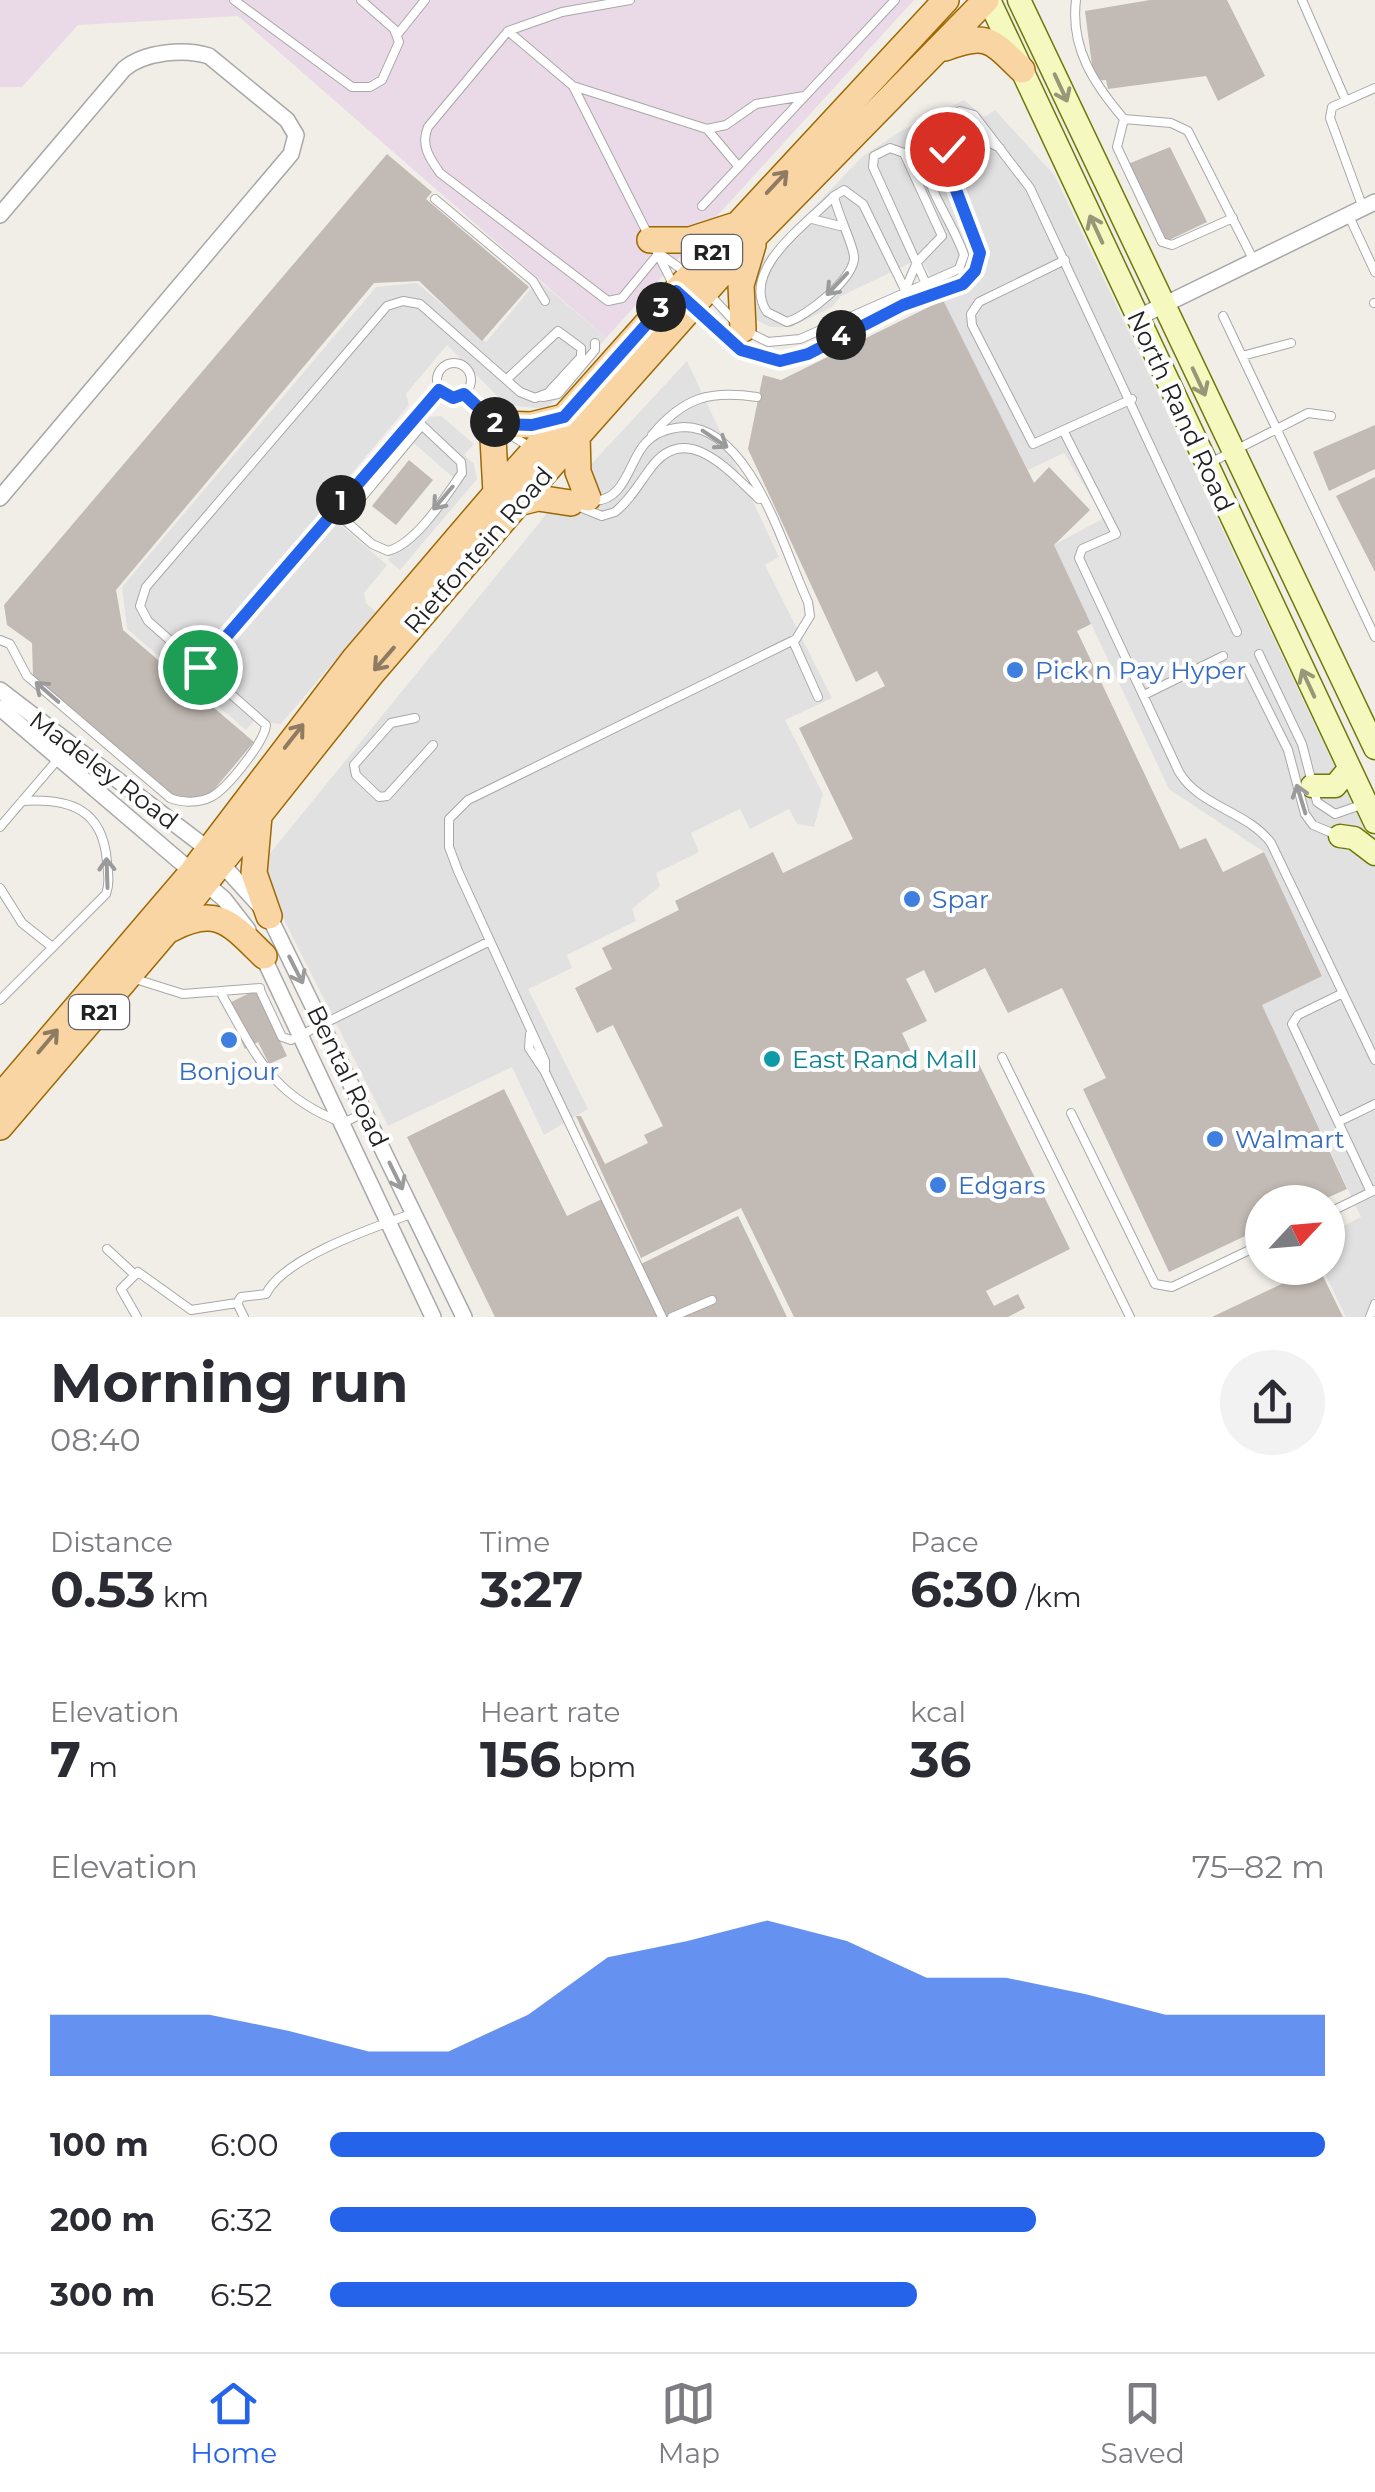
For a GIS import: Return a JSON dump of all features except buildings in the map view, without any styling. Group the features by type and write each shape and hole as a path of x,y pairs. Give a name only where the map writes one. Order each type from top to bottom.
{"main road":[{"name":"Rietfontein Road","path":"216,856 260,811 507,498 533,459 570,426 691,292 946,0"},
{"name":"Rietfontein Road","path":"746,230 939,50 987,0"},
{"name":"North Rand Road","path":"987,0 1373,813"},
{"name":"North Rand Road","path":"1019,0 1375,748"},
{"path":"939,50 981,38 995,43 1022,70"},
{"path":"655,246 746,230 741,284 744,328"},
{"path":"494,422 570,426 580,501 507,498 494,422"},
{"name":"Rietfontein Road","path":"0,1098 199,878 355,658 507,498"},
{"path":"1312,786 1335,786 1350,769"},
{"path":"260,811 254,873 269,916"},
{"path":"1340,836 1354,838 1375,854"},
{"name":"Rietfontein Road","path":"0,1127 167,931 199,878"},
{"path":"167,931 195,918 212,916 235,928 264,956"}],"street":[{"path":"0,215 124,68 145,56 195,52 208,56 287,120 296,135 291,154 0,498"},
{"path":"1138,318 1362,208"},
{"name":"Madeley Road","path":"0,690 216,856"},
{"name":"Madeley Road","path":"0,708 199,878"},
{"name":"Bental Road","path":"216,856 269,916 464,1317"},
{"name":"Bental Road","path":"199,878 242,921 264,956 433,1317"}],"lane":[{"path":"234,0 352,87 370,87 382,80 397,55 397,34 424,0"},
{"path":"361,0 397,34"},
{"path":"630,0 562,12 508,31 428,127 424,138 440,173 608,301 622,298 655,246"},
{"path":"702,206 895,0"},
{"path":"1076,0 1074,19 1093,82 1124,118 1183,126 1254,261"},
{"path":"1302,0 1346,101"},
{"path":"508,31 573,86 708,129 726,125 756,104 805,96"},
{"path":"573,86 655,246 741,350 780,361 808,354 911,302 963,284 975,271 980,253 946,158 950,143 970,134 1000,148"},
{"path":"1375,88 1332,107 1330,118 1362,208 1369,259 1375,272"},
{"path":"655,246 691,292 768,342 792,342 905,290 954,273 964,255 922,161 928,136 942,122 968,111 1030,188 1132,399 1237,632"},
{"path":"1124,118 1118,147 1162,242 1172,245 1232,218"},
{"path":"708,129 739,167"},
{"path":"905,290 916,262 942,236 904,153 890,148 874,156 873,167 916,262 925,282 931,294"},
{"path":"834,196 840,226 854,254 848,273 797,320 774,318 762,304 761,282 770,260 834,196 844,190 858,197 911,302"},
{"path":"435,199 533,281 544,301"},
{"path":"812,218 840,226"},
{"path":"1357,264 1369,259"},
{"path":"1065,260 979,302 970,320 1028,440 1036,445 1132,399"},
{"path":"0,640 10,644 27,676 175,800 201,800 216,794 264,736 266,725 144,616 140,606 146,586 387,306 420,304 526,396 558,394 594,350 595,343"},
{"path":"1223,316 1375,637"},
{"path":"506,379 524,367 553,333 564,332 580,348 580,356 542,396"},
{"path":"1242,356 1291,343"},
{"path":"466,368 477,353"},
{"path":"200,667 412,416 439,390 438,374 445,365 455,363 466,368"},
{"path":"439,390 453,398 464,394 470,384 466,368"},
{"path":"533,459 580,501 601,500 617,490 646,442 670,413 694,398 727,393 758,397"},
{"path":"464,394 588,512 609,515 624,505 668,450 686,446 722,464 762,502"},
{"path":"1206,465 1314,412 1331,416"},
{"path":"333,510 372,544 395,549 450,489 462,473 462,462 412,416"},
{"path":"344,519 422,424"},
{"path":"646,442 671,428 705,430 747,466 808,602 804,630 792,641 458,808 450,819 450,847 530,1034 528,1048 545,1072 662,1317"},
{"path":"1064,432 1116,534 1082,550 1079,558 1185,782 1258,830 1276,850 1375,1060"},
{"path":"792,641 818,696"},
{"path":"1259,654 1302,744 1318,802 1330,813 1373,813"},
{"path":"1144,696 1223,656"},
{"path":"1247,668 1288,750 1305,814 1313,825 1340,836 1373,813"},
{"path":"416,718 390,723 354,764 356,774 379,797 387,796 433,745"},
{"path":"0,827 59,758"},
{"path":"0,1000 108,890 106,841 100,826 70,805 52,800 22,801"},
{"path":"0,888 22,922 51,946"},
{"path":"260,988 282,1037 291,1040 488,942"},
{"path":"128,977 182,994 222,995 280,988"},
{"path":"1343,993 1298,1015 1292,1024 1373,1191 1345,1204"},
{"path":"222,995 268,1076 298,1102 343,1123 366,1112"},
{"path":"1002,1057 1130,1317"},
{"path":"1338,1122 1375,1104"},
{"path":"1071,1113 1149,1277 1160,1288 1172,1287 1245,1252"},
{"path":"107,1249 134,1274 148,1277 188,1314 238,1302 248,1294 266,1294 281,1276 316,1254 414,1213"},
{"path":"134,1274 121,1293 137,1317"},
{"path":"672,1317 712,1300"},
{"path":"238,1302 244,1317"},
{"path":"1370,1317 1375,1304"}],"shaded area":[{"path":"0,0 914,0 606,338 238,16 78,25 22,87 0,87"},
{"path":"964,100 984,117 995,110 1055,176 1375,852 1375,1317 1346,1317 1330,1285 1345,1285 1345,1225 1361,1217 1262,1005 1322,975 1264,852 1169,789 1054,545 1104,518 1064,453 1028,470 921,258 841,296 832,307 791,327 770,327 755,319 751,288 755,268 863,156 901,131"},
{"path":"538,280 606,338 547,409 506,405 447,345 406,394 409,405 322,509 387,565 364,593 366,603 376,612 281,724 254,721 246,730 127,629 122,587 376,287 417,283 486,342"},
{"path":"687,361 779,557 765,565 832,698 785,720 823,794 814,827 797,824 789,809 750,829 740,809 691,833 699,852 656,873 660,886 632,909 636,921 567,955 572,968 528,989 588,1109 544,1135 512,1067 388,1126 258,868 557,501"},
{"path":"441,416 474,444 464,455 474,464 477,479 400,570 388,560 456,480 407,437 424,417"}],"place":[{"name":"Pick n Pay Hyper","path":"1015,670"},
{"name":"Spar","path":"912,899"},
{"name":"Bonjour","path":"229,1040"},
{"name":"East Rand Mall","path":"772,1059"},
{"name":"Walmart","path":"1215,1139"},
{"name":"Edgars","path":"938,1185"}],"route":[{"path":"200,667 421,406 439,390 453,398 464,394 496,424 532,425 564,417 676,291 741,350 780,361 808,354 903,305 963,284 975,271 980,253 951,177 947,149"}]}
